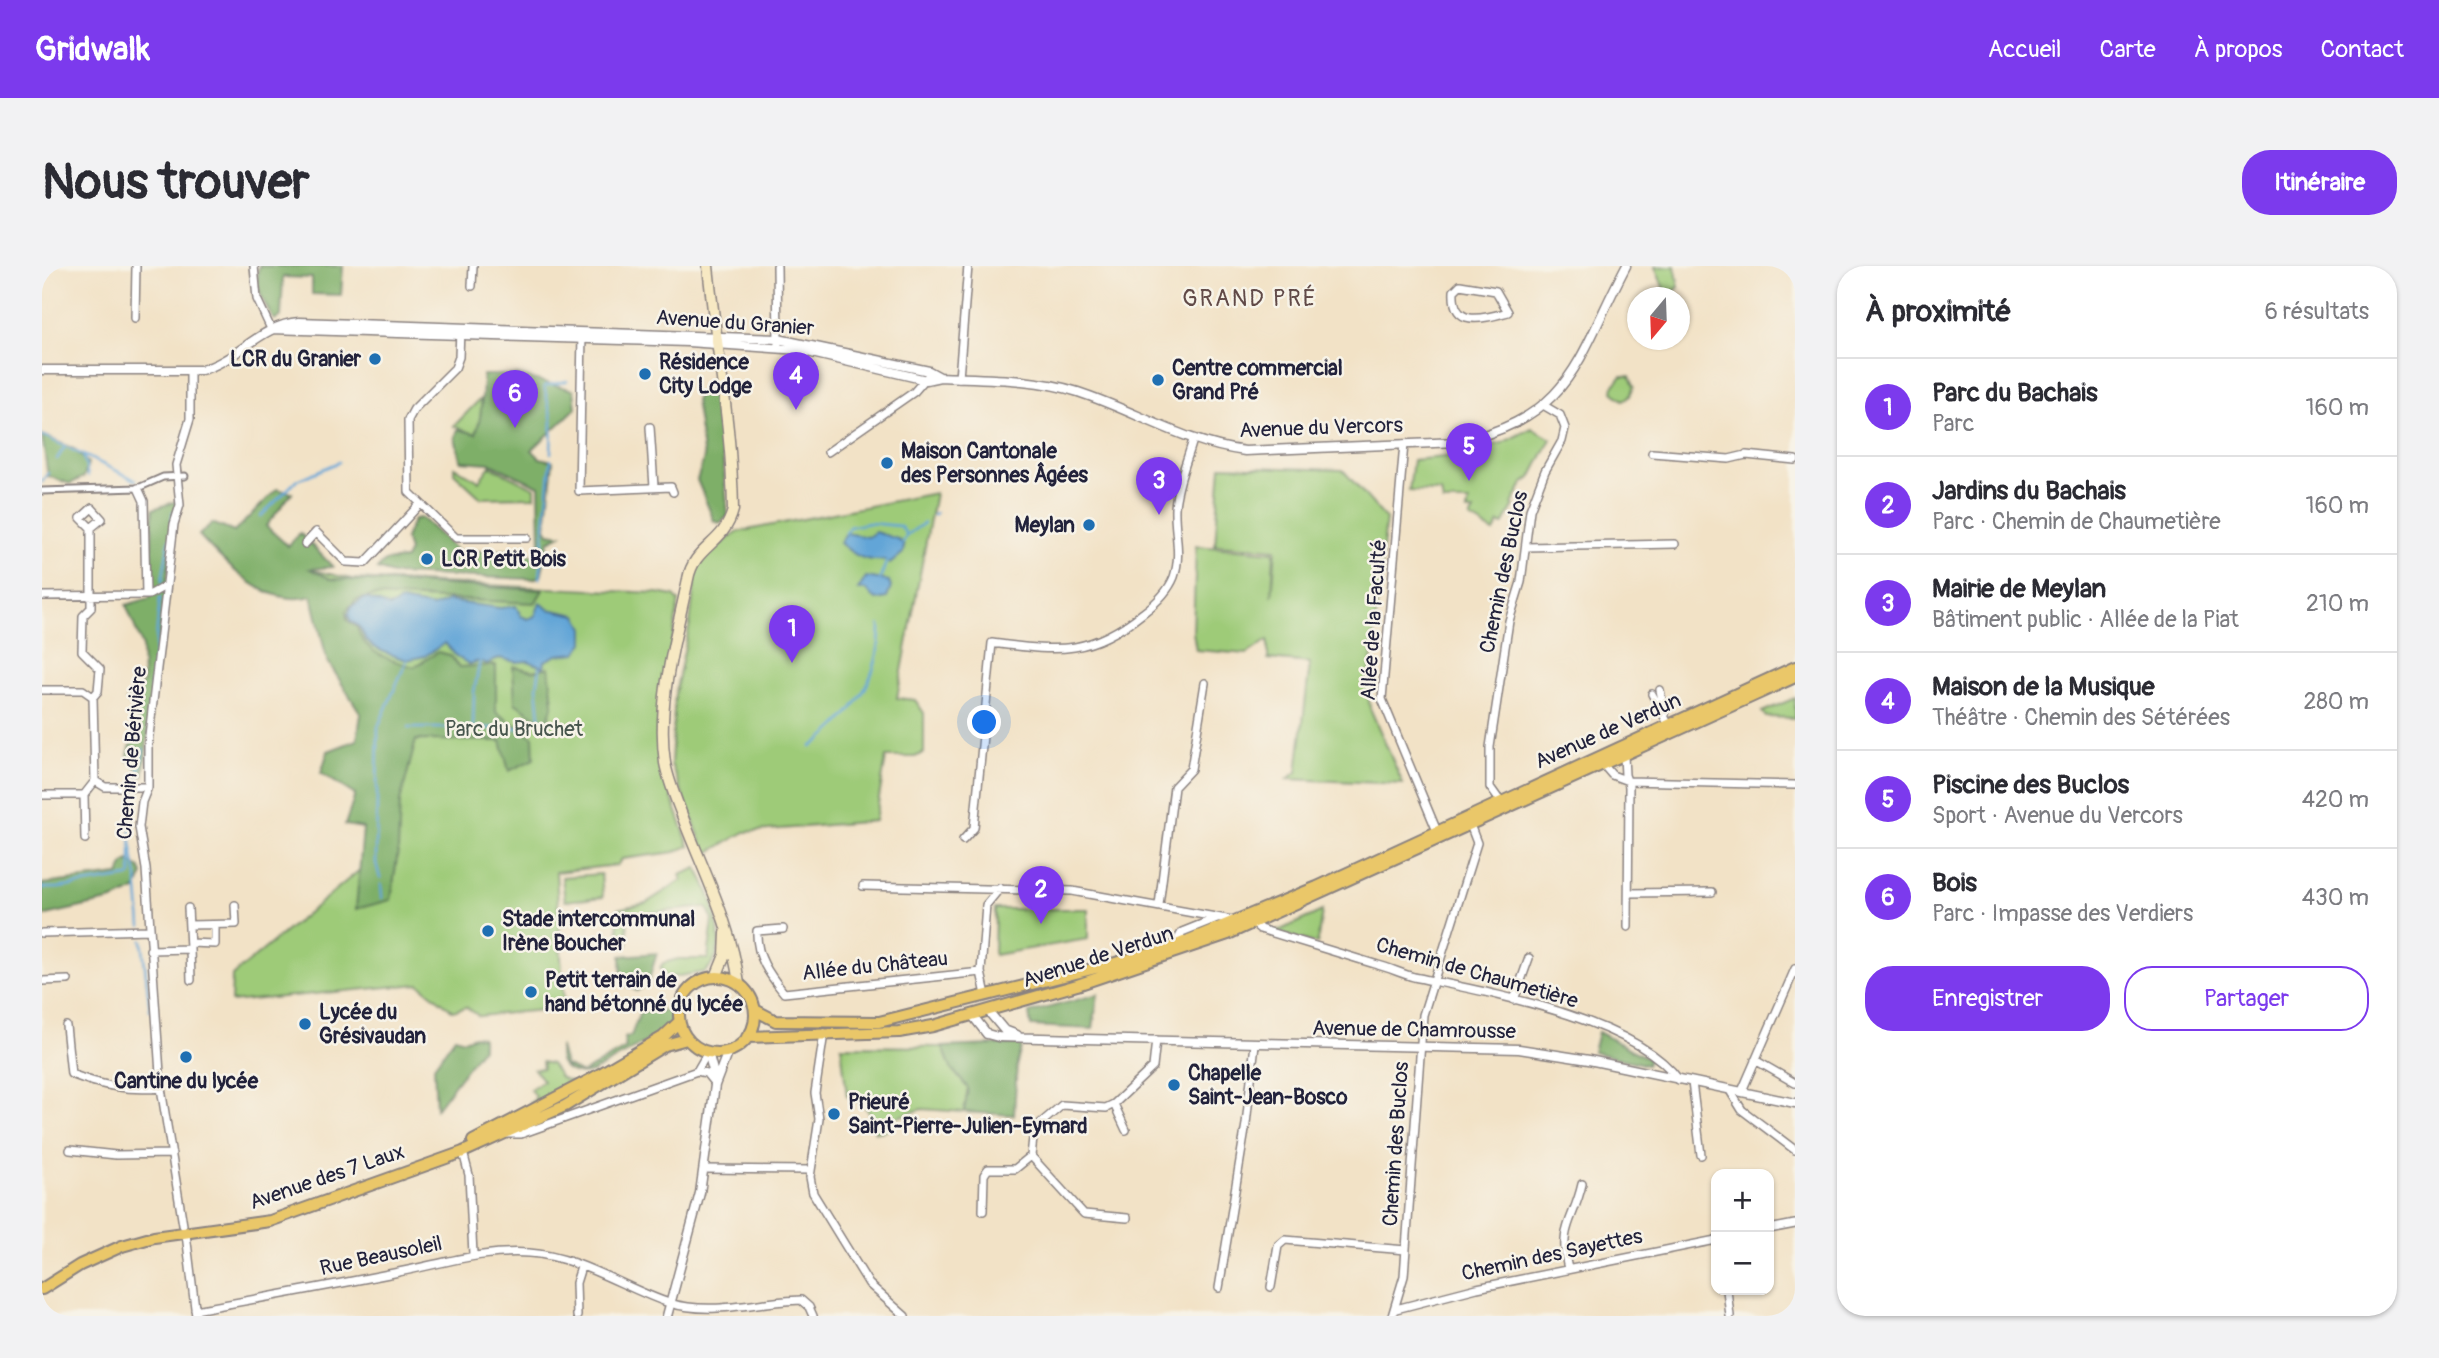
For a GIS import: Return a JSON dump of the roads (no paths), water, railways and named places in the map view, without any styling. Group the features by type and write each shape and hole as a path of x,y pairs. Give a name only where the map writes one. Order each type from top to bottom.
{"main road":[{"path":"708,266 716,340 721,356 733,510 726,530 698,555 688,578 666,694 662,731 670,782 726,925 739,984"},
{"name":"Avenue de Verdun","path":"747,1037 899,1032 989,1012 1132,968 1253,923 1601,761 1669,725 1795,667"},
{"name":"Avenue de Verdun","path":"1469,821 1500,801 1601,761 1624,756 1669,725 1795,677"},
{"name":"Avenue de Verdun","path":"755,1010 776,1021 880,1022 1174,946 1240,921 1439,835"},
{"path":"716,976 725,955 726,925"},
{"path":"716,976 739,984 749,995 755,1010 753,1028 747,1037 728,1051 708,1052 687,1039 679,1022 679,1009 687,991 702,979 716,976"},
{"path":"981,996 989,1012"},
{"path":"973,1016 981,996"},
{"path":"436,1160 577,1087 663,1037 679,1022"},
{"name":"Avenue des 7 Laux","path":"42,1289 80,1265 122,1246 185,1229 270,1221 463,1152 565,1106 665,1045 687,1039"}],"street":[{"path":"135,318 136,266"},
{"path":"42,369 190,370 209,368 223,362 271,329 257,299 254,266"},
{"path":"472,286 473,266"},
{"path":"777,266 778,344"},
{"path":"959,378 968,266"},
{"name":"Avenue du Vercors","path":"940,377 1049,386 1076,391 1193,440 1245,450 1458,442 1521,421 1543,405 1578,366 1626,266"},
{"path":"1460,285 1496,291 1507,312 1467,318 1454,306 1454,291 1460,285"},
{"name":"Avenue du Granier","path":"271,329 460,330 778,344 940,377"},
{"path":"460,330 459,357 455,368 414,409 408,420 409,492 456,538 527,538"},
{"path":"582,336 579,491 671,487 673,492"},
{"name":"Chemin de Bérivière","path":"190,370 190,425 176,465 181,476 180,505 174,524 148,744 148,787 142,802 139,827 162,1087 196,1313"},
{"path":"828,452 914,393 928,375"},
{"name":"Chemin des Buclos","path":"1500,801 1490,787 1492,734 1509,621 1521,582 1530,510 1545,471 1562,442 1565,428 1560,415 1543,405"},
{"path":"650,427 654,487"},
{"path":"963,840 974,828 992,643 1044,650 1085,648 1119,632 1162,597 1173,578 1179,551 1175,506 1193,440"},
{"name":"Allée de la Faculté","path":"1404,444 1382,699 1439,835"},
{"path":"1652,453 1729,459 1746,455 1795,460"},
{"path":"42,491 138,488 163,477 181,476"},
{"path":"138,488 144,501 146,595"},
{"path":"305,544 316,532 346,562 365,563 420,503"},
{"path":"85,839 84,795 95,781 93,697 99,691 100,669 82,651 83,616 91,608 91,528"},
{"path":"1526,547 1675,544"},
{"path":"42,596 146,595 167,585"},
{"path":"1159,905 1174,787 1191,769 1205,683"},
{"path":"42,690 83,690 93,697"},
{"path":"1656,692 1669,725"},
{"path":"1624,756 1628,781 1628,927"},
{"path":"1601,761 1612,775 1628,781 1795,785"},
{"path":"95,781 105,787 148,787"},
{"path":"42,795 84,795"},
{"name":"Chemin des Buclos","path":"1394,1312 1406,1250 1423,1015 1476,840 1469,821"},
{"path":"863,886 1072,891 1240,921"},
{"path":"981,996 986,905 1000,888"},
{"path":"1629,893 1712,892"},
{"path":"189,925 236,924 235,905"},
{"path":"188,908 191,980"},
{"path":"1174,946 1182,932 1217,918"},
{"name":"Chemin de Chaumetière","path":"1253,923 1280,935 1411,976 1514,1000 1614,1034 1660,1061 1680,1080"},
{"path":"150,950 215,944 215,925"},
{"name":"Allée du Château","path":"783,929 757,932 756,943 758,955 784,993 981,976"},
{"path":"42,933 149,930"},
{"path":"1514,1000 1530,958"},
{"path":"1742,1091 1795,969"},
{"path":"42,981 68,980"},
{"name":"Avenue de Chamrousse","path":"989,1012 1004,1030 1027,1037"},
{"name":"Avenue de Chamrousse","path":"973,1016 988,1034 998,1037 1541,1052 1795,1103"},
{"path":"66,1026 71,1074 99,1085 132,1090 162,1087"},
{"path":"824,1033 815,1093 819,1119 811,1170 813,1193 869,1284 905,1316"},
{"path":"983,1211 984,1175 988,1168 1015,1169 1031,1156 1034,1129 1062,1105 1106,1108 1114,1104 1153,1067 1156,1040"},
{"path":"1219,1288 1246,1124 1255,1044"},
{"path":"667,1316 704,1169 715,1085 728,1051"},
{"path":"708,1052 712,1059 715,1085"},
{"path":"708,1052 697,1071 706,1073 715,1085"},
{"path":"1755,1060 1795,1083"},
{"name":"Avenue des 7 Laux","path":"506,1134 521,1134 697,1071"},
{"path":"1692,1083 1701,1154"},
{"path":"1729,1089 1742,1110 1795,1150"},
{"path":"1114,1104 1126,1130"},
{"path":"70,1150 116,1155 172,1154"},
{"name":"Rue Beausoleil","path":"196,1313 394,1273 473,1254 469,1175 463,1152"},
{"path":"1031,1156 1084,1214 1127,1218"},
{"path":"704,1169 811,1170"},
{"path":"1568,1269 1562,1245 1568,1217 1582,1184"},
{"path":"1774,1228 1795,1224"},
{"path":"1271,1287 1278,1246 1285,1240 1406,1250"},
{"name":"Chemin des Sayettes","path":"1394,1312 1568,1269 1711,1241"},
{"path":"473,1254 534,1254 581,1267 670,1303 698,1308 740,1308 801,1300 809,1307 813,1316"},
{"path":"577,1316 576,1283 581,1267"},
{"path":"1728,1295 1730,1316"}],"water":[{"path":"875,532 898,539 904,546 903,553 890,564 886,560 861,557 840,543 846,533 868,537"},
{"path":"866,577 889,581 891,587 887,598 876,600 866,590 858,590"},
{"path":"366,598 390,607 401,601 433,607 448,601 500,608 516,606 521,616 528,619 535,616 540,602 548,609 577,615 584,628 584,643 576,653 557,655 545,661 544,667 528,661 516,662 499,658 487,664 480,661 469,664 457,657 445,643 425,656 407,660 372,646 358,626 351,622 348,615 352,606"}],"waterway":[{"path":"551,453 552,420 544,386 567,381"},
{"path":"42,435 83,455 88,476"},
{"path":"57,459 64,448"},
{"path":"83,455 136,480"},
{"path":"540,579 551,460"},
{"path":"261,516 297,480 339,462"},
{"path":"42,482 48,473"},
{"path":"172,520 173,512"},
{"path":"846,533 849,527 869,523 900,526 907,535 924,523"},
{"path":"902,544 907,535"},
{"path":"162,582 169,540"},
{"path":"880,579 887,560"},
{"path":"151,691 160,598"},
{"path":"811,747 840,722 862,695 875,662 880,625"},
{"path":"380,878 376,863 378,727 407,660"},
{"path":"473,729 474,692 480,661"},
{"path":"540,667 537,687 540,718"},
{"path":"408,728 521,728"},
{"path":"138,779 143,749"},
{"path":"137,790 130,837 141,926"},
{"path":"42,888 128,877 131,875 131,850"},
{"path":"381,884 382,898"},
{"path":"142,940 150,1010"},
{"path":"154,1045 156,1072"}],"place":[{"name":"LCR du Granier","path":"375,359"},
{"name":"Résidence City Lodge","path":"645,374"},
{"name":"Centre commercial Grand Pré","path":"1158,380"},
{"name":"Maison de la Musique","path":"796,410"},
{"name":"Bois","path":"515,428"},
{"name":"Maison Cantonale des Personnes Âgées","path":"887,463"},
{"name":"Piscine des Buclos","path":"1469,481"},
{"name":"Mairie de Meylan","path":"1159,515"},
{"name":"Meylan","path":"1089,525"},
{"name":"LCR Petit Bois","path":"427,559"},
{"name":"Parc du Bachais","path":"792,663"},
{"name":"Jardins du Bachais","path":"1041,924"},
{"name":"Stade intercommunal Irène Boucher","path":"488,931"},
{"name":"Petit terrain de hand bétonné du lycée","path":"531,992"},
{"name":"Lycée du Grésivaudan","path":"305,1024"},
{"name":"Cantine du lycée","path":"186,1057"},
{"name":"Chapelle Saint-Jean-Bosco","path":"1174,1085"},
{"name":"Prieuré Saint-Pierre-Julien-Eymard","path":"834,1114"}],"district":[{"name":"GRAND PRÉ","path":"1250,298"}],"park label":[{"name":"Parc du Bruchet","path":"514,729"}]}
